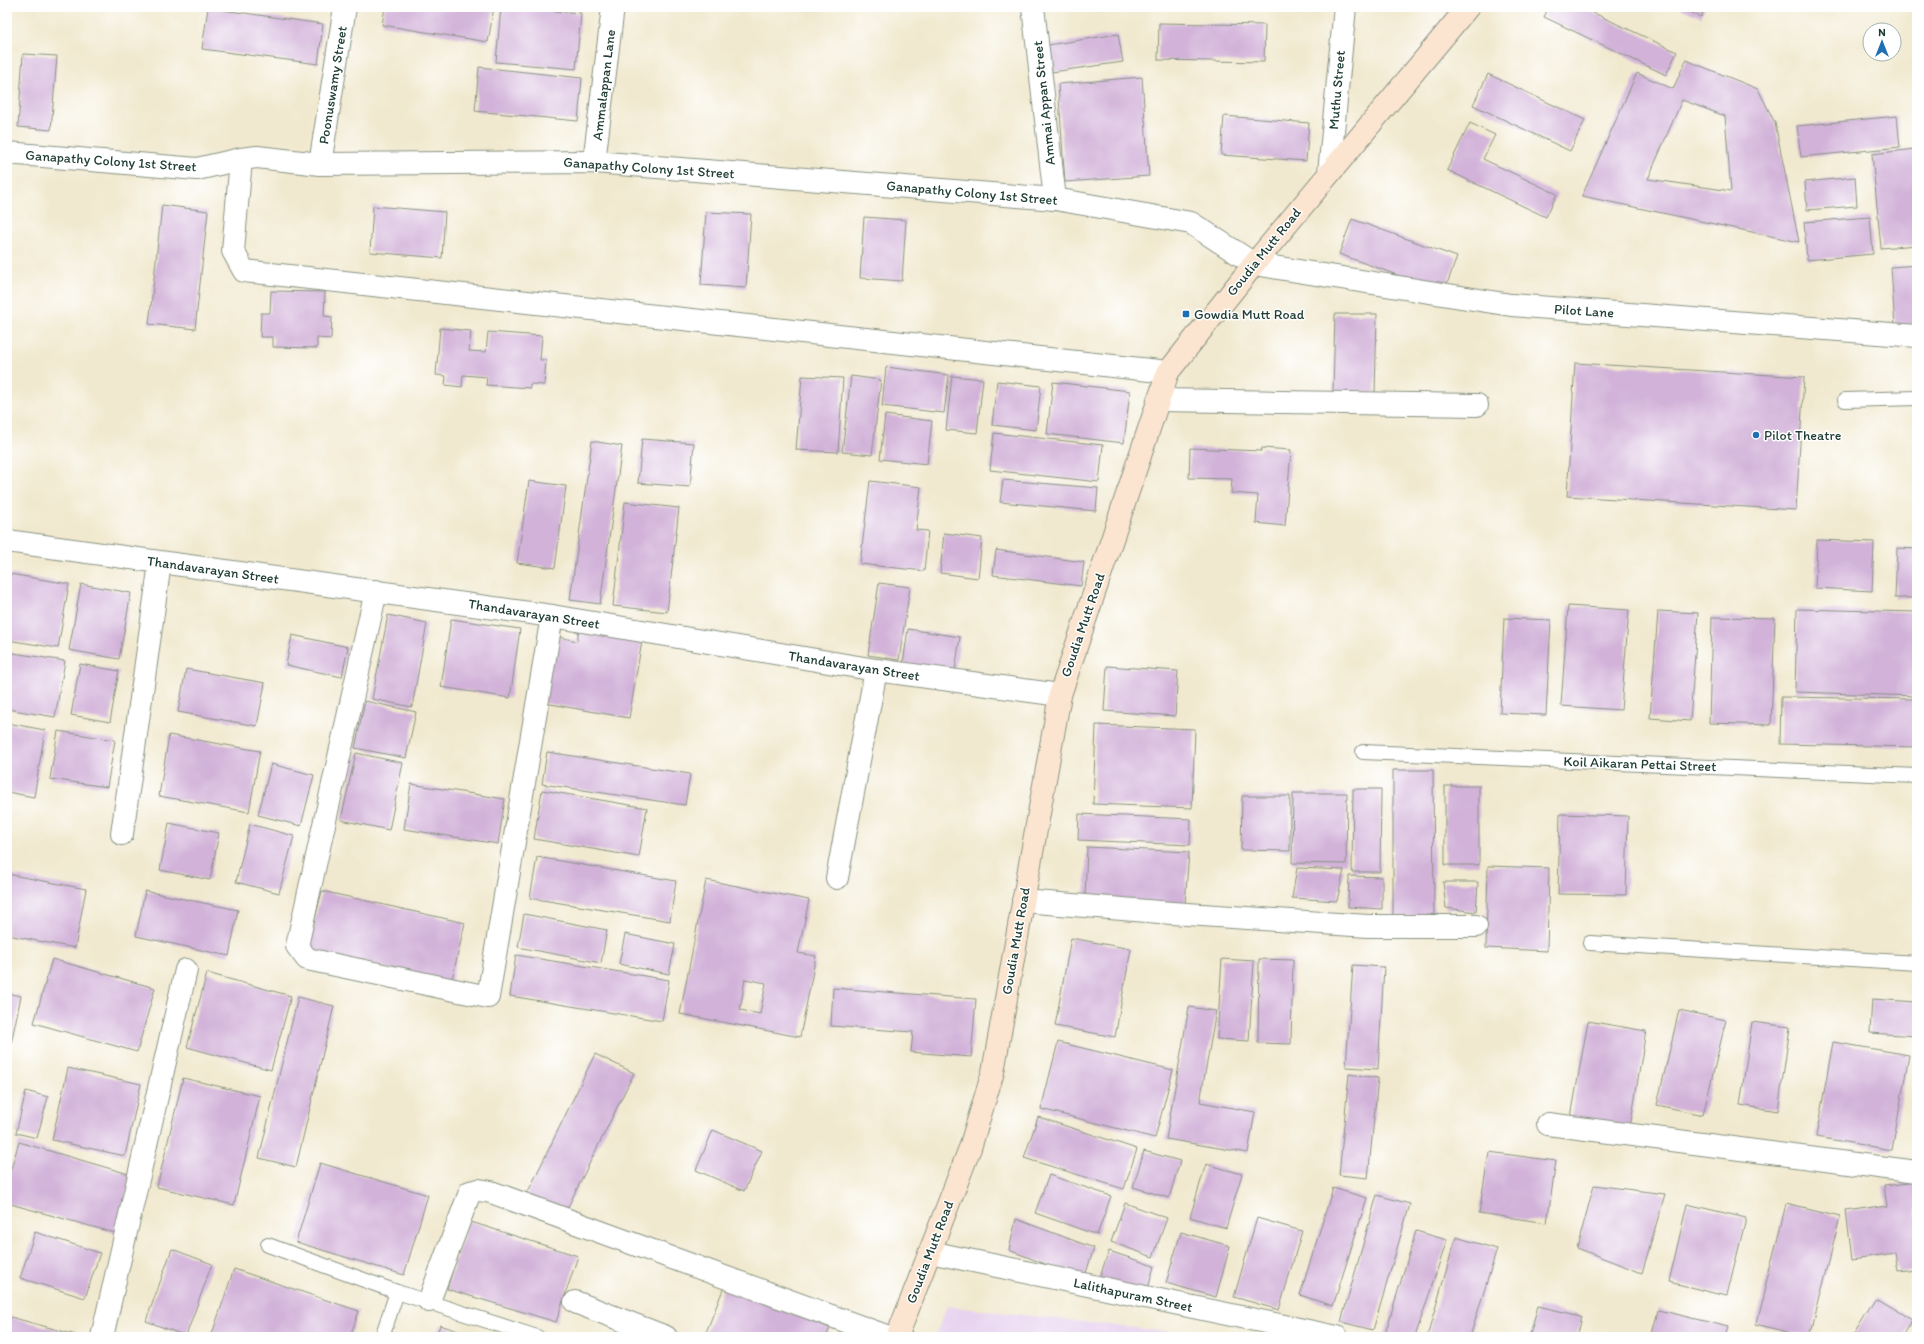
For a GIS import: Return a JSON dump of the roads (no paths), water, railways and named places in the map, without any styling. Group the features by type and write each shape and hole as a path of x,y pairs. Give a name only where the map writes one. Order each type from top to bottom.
{"main road":[{"name":"Goudia Mutt Road","path":"896,1337 970,1148 993,1072 1060,695 1168,372 1254,264 1468,7"}],"street":[{"name":"Poonuswamy Street","path":"320,164 345,7"},
{"name":"Ammalappan Lane","path":"594,162 613,7"},
{"name":"Ammai Appan Street","path":"1033,7 1054,199"},
{"name":"Muthu Street","path":"1329,173 1345,7"},
{"name":"Ganapathy Colony 1st Street","path":"7,152 197,169 257,157 320,164 594,162 1054,199 1191,223 1254,264"},
{"path":"241,159 233,251 244,271 1168,372"},
{"name":"Pilot Lane","path":"1254,264 1511,305 1917,336"},
{"path":"1158,400 1477,405"},
{"name":"Thandavarayan Street","path":"7,541 552,616 876,670 1060,695"},
{"path":"122,834 160,563"},
{"path":"376,591 297,946 307,959 488,997 552,616"},
{"path":"837,878 876,670"},
{"path":"1023,901 1368,926 1476,926"},
{"path":"102,1337 186,970"},
{"path":"1548,1124 1917,1172"},
{"path":"428,1301 470,1192 479,1190 491,1192 889,1337"},
{"name":"Lalithapuram Street","path":"930,1252 1337,1337"},
{"path":"575,1302 666,1337"}],"lane":[{"path":"1845,400 1917,398"},
{"name":"Koil Aikaran Pettai Street","path":"1363,752 1917,776"},
{"path":"1590,943 1917,963"},
{"path":"268,1245 397,1292 537,1337"},
{"path":"382,1337 397,1292"}],"place":[{"name":"Gowdia Mutt Road","path":"1186,314"},
{"name":"Pilot Theatre","path":"1756,435"}]}
